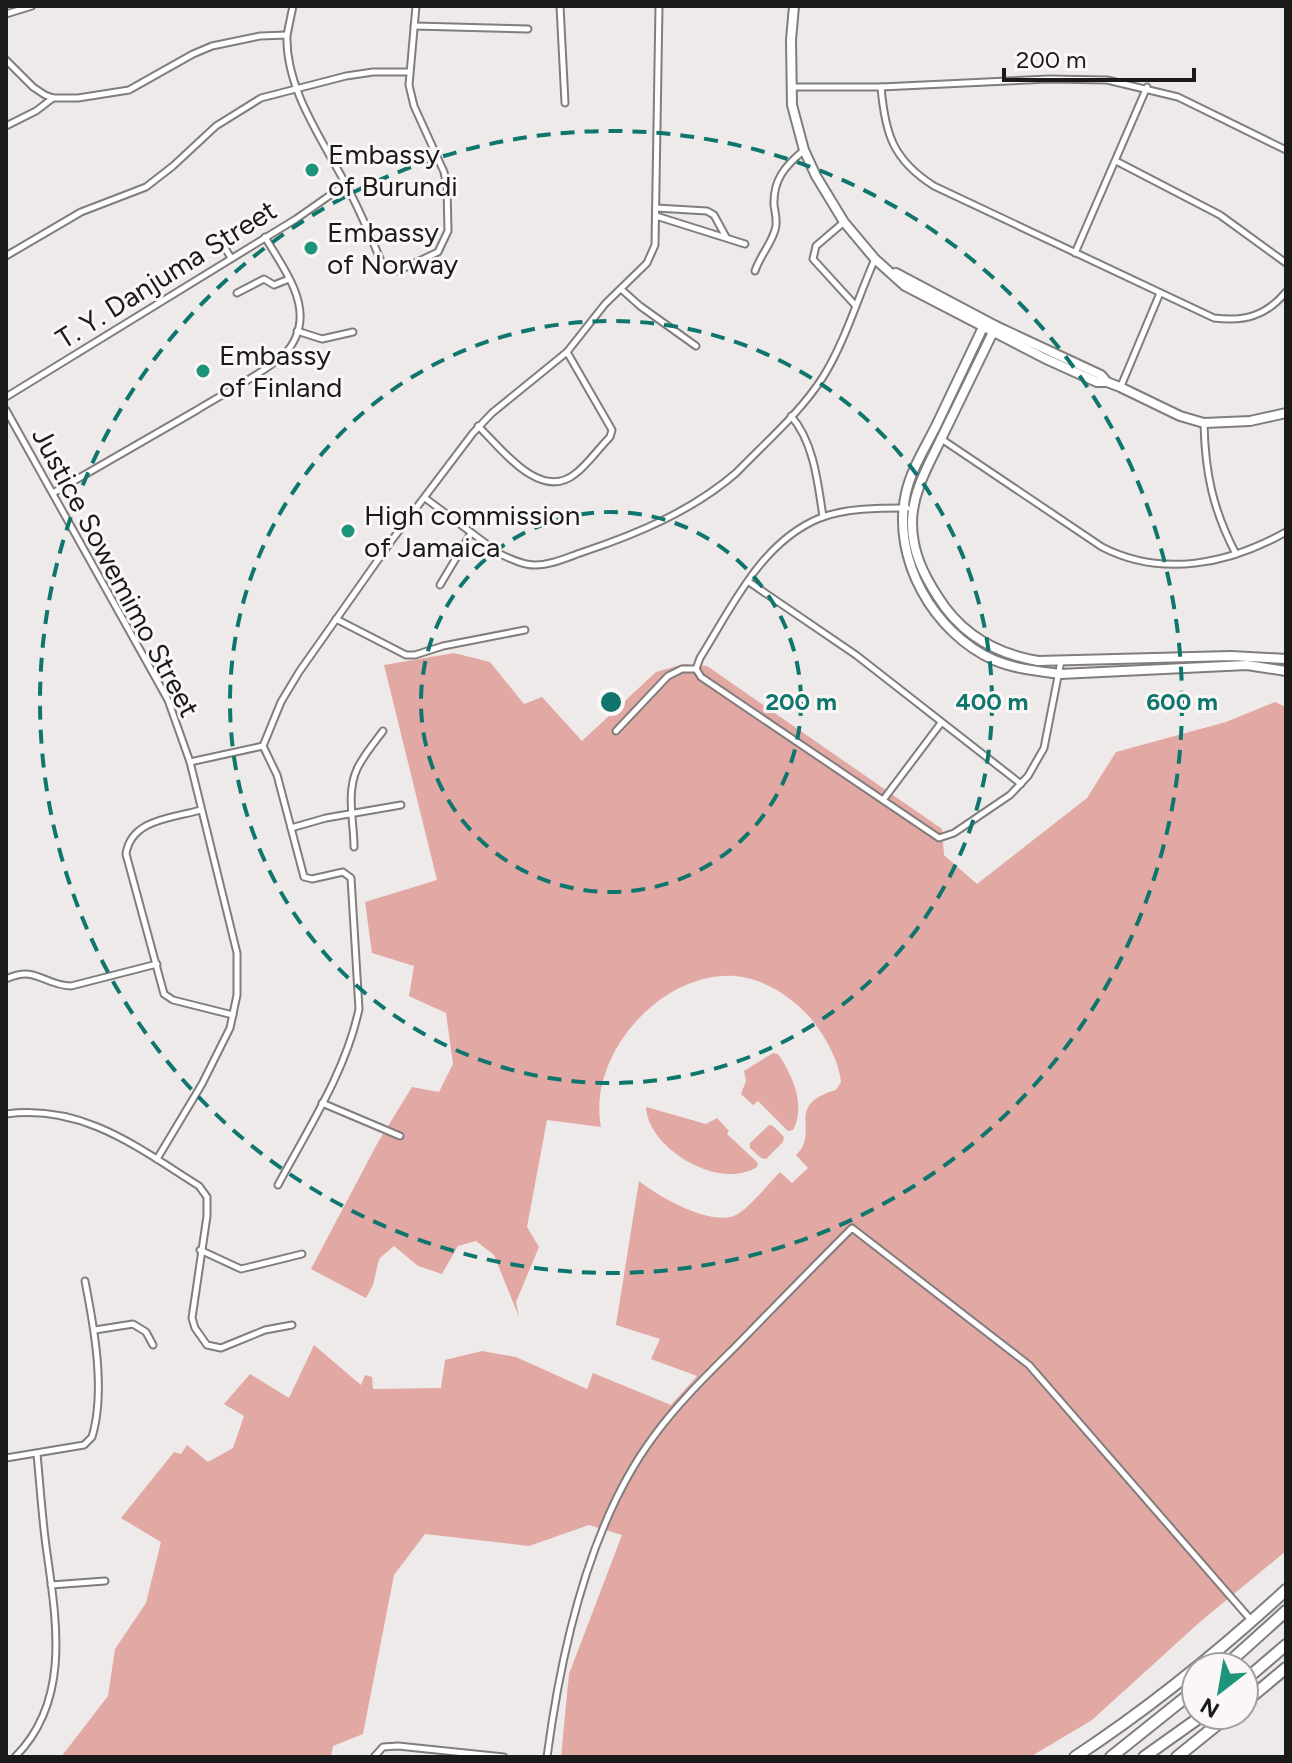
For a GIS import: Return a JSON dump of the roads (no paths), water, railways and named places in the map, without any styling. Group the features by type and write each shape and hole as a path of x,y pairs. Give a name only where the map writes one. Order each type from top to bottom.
{"highway":[{"path":"1075,1757 1102,1740 1252,1621 1286,1590"},
{"path":"1242,1651 1286,1611"},
{"path":"1260,1667 1286,1645"},
{"path":"1260,1690 1286,1668"},
{"path":"1111,1757 1180,1702"},
{"path":"1144,1757 1181,1731"},
{"path":"1177,1757 1209,1731"},
{"path":"1085,1757 1102,1740"}],"street":[{"path":"6,14 32,6"},
{"path":"293,6 287,35 288,60 298,89 381,261 388,268 403,269 438,252 448,231 447,187 440,158 410,95 409,72 416,6"},
{"path":"560,6 565,103"},
{"path":"278,1185 322,1103 355,1029 359,1009 353,884 348,874 343,872 312,879 304,877 277,775 263,746 281,702 299,672 478,426 567,352 605,304 647,263 654,252 659,6"},
{"path":"794,6 792,105 804,150 844,222 875,259 984,324 1097,382 1120,387 1180,416 1204,423 1250,421 1286,413"},
{"path":"414,26 528,29"},
{"path":"6,60 33,87 53,98 117,94 212,46 260,36 287,35"},
{"path":"6,256 81,212 146,187 234,113 261,98 373,72 409,72"},
{"path":"792,87 1107,80 1147,87 1178,97 1286,149"},
{"path":"881,87 884,121 899,155 914,172 934,186 1214,318 1234,320 1262,314 1286,292"},
{"path":"1075,253 1147,87"},
{"path":"6,126 36,111 53,98"},
{"path":"755,271 775,232 775,187 779,175 804,150"},
{"path":"1116,161 1220,215 1286,263"},
{"name":"T. Y. Danjuma Street","path":"6,397 346,184"},
{"path":"656,208 711,213 727,238"},
{"path":"674,209 674,222"},
{"path":"656,216 745,244"},
{"path":"844,222 816,246 813,259 855,305"},
{"path":"53,493 277,361 295,340 300,325 297,299 265,237"},
{"path":"219,238 231,258"},
{"path":"425,498 471,533 514,560 535,565 551,563 601,546 676,513 723,484 791,416 823,376 875,259"},
{"path":"237,293 264,279 274,285 289,279"},
{"path":"621,289 696,346"},
{"path":"1120,387 1160,293"},
{"path":"984,324 910,480 903,508 903,535 910,563 918,584 940,618 960,638 993,659 1012,666 1060,674 1247,665 1286,671"},
{"path":"994,329 923,476 914,508 913,541 922,569 955,620 998,651 1026,659 1061,661 1231,656 1286,659"},
{"path":"297,331 322,339 353,332"},
{"path":"478,426 523,470 538,479 557,482 575,474 610,437 612,430 567,352"},
{"name":"Justice Sowemimo Street","path":"6,410 168,700 190,762 237,953 237,995 230,1028 202,1084 157,1159"},
{"path":"791,416 803,432 823,517"},
{"path":"1204,423 1208,481 1219,522 1236,554"},
{"path":"932,433 1115,554 1139,562 1172,566 1199,564 1236,554 1286,532"},
{"path":"696,669 749,582 780,543 823,517 914,508"},
{"path":"440,585 471,533"},
{"path":"749,582 856,655 1021,784"},
{"path":"336,619 406,655 525,630"},
{"path":"696,669 701,677 935,836 946,838 1010,795 1021,784 1044,748 1061,661"},
{"path":"616,731 668,676 682,669 696,669"},
{"path":"883,800 941,723"},
{"path":"354,847 351,814 357,770 383,731"},
{"path":"190,762 263,746"},
{"path":"291,828 401,805"},
{"path":"201,810 144,826 129,842 126,854 164,994 168,998 233,1015"},
{"path":"6,979 26,973 71,986 157,964"},
{"path":"322,1103 400,1136"},
{"path":"6,1114 55,1113 83,1119 110,1131 199,1186 207,1197 207,1216 192,1318 207,1345 221,1348 265,1330 292,1325"},
{"path":"547,1757 561,1665 590,1565 612,1506 653,1437 693,1390 852,1228 1029,1365 1252,1621"},
{"path":"200,1250 241,1269 302,1254"},
{"path":"6,1458 84,1445 92,1437 98,1364 85,1281"},
{"path":"95,1330 133,1324 146,1332 153,1345"},
{"path":"15,1757 34,1736 50,1700 57,1645 37,1454"},
{"path":"51,1585 105,1581"},
{"path":"374,1757 383,1747 398,1746 504,1757"}],"place":[{"name":"Embassy of Burundi","path":"312,170"},
{"name":"Embassy of Norway","path":"311,248"},
{"name":"Embassy of Finland","path":"203,371"},
{"name":"High commission of Jamaica","path":"348,531"}]}
